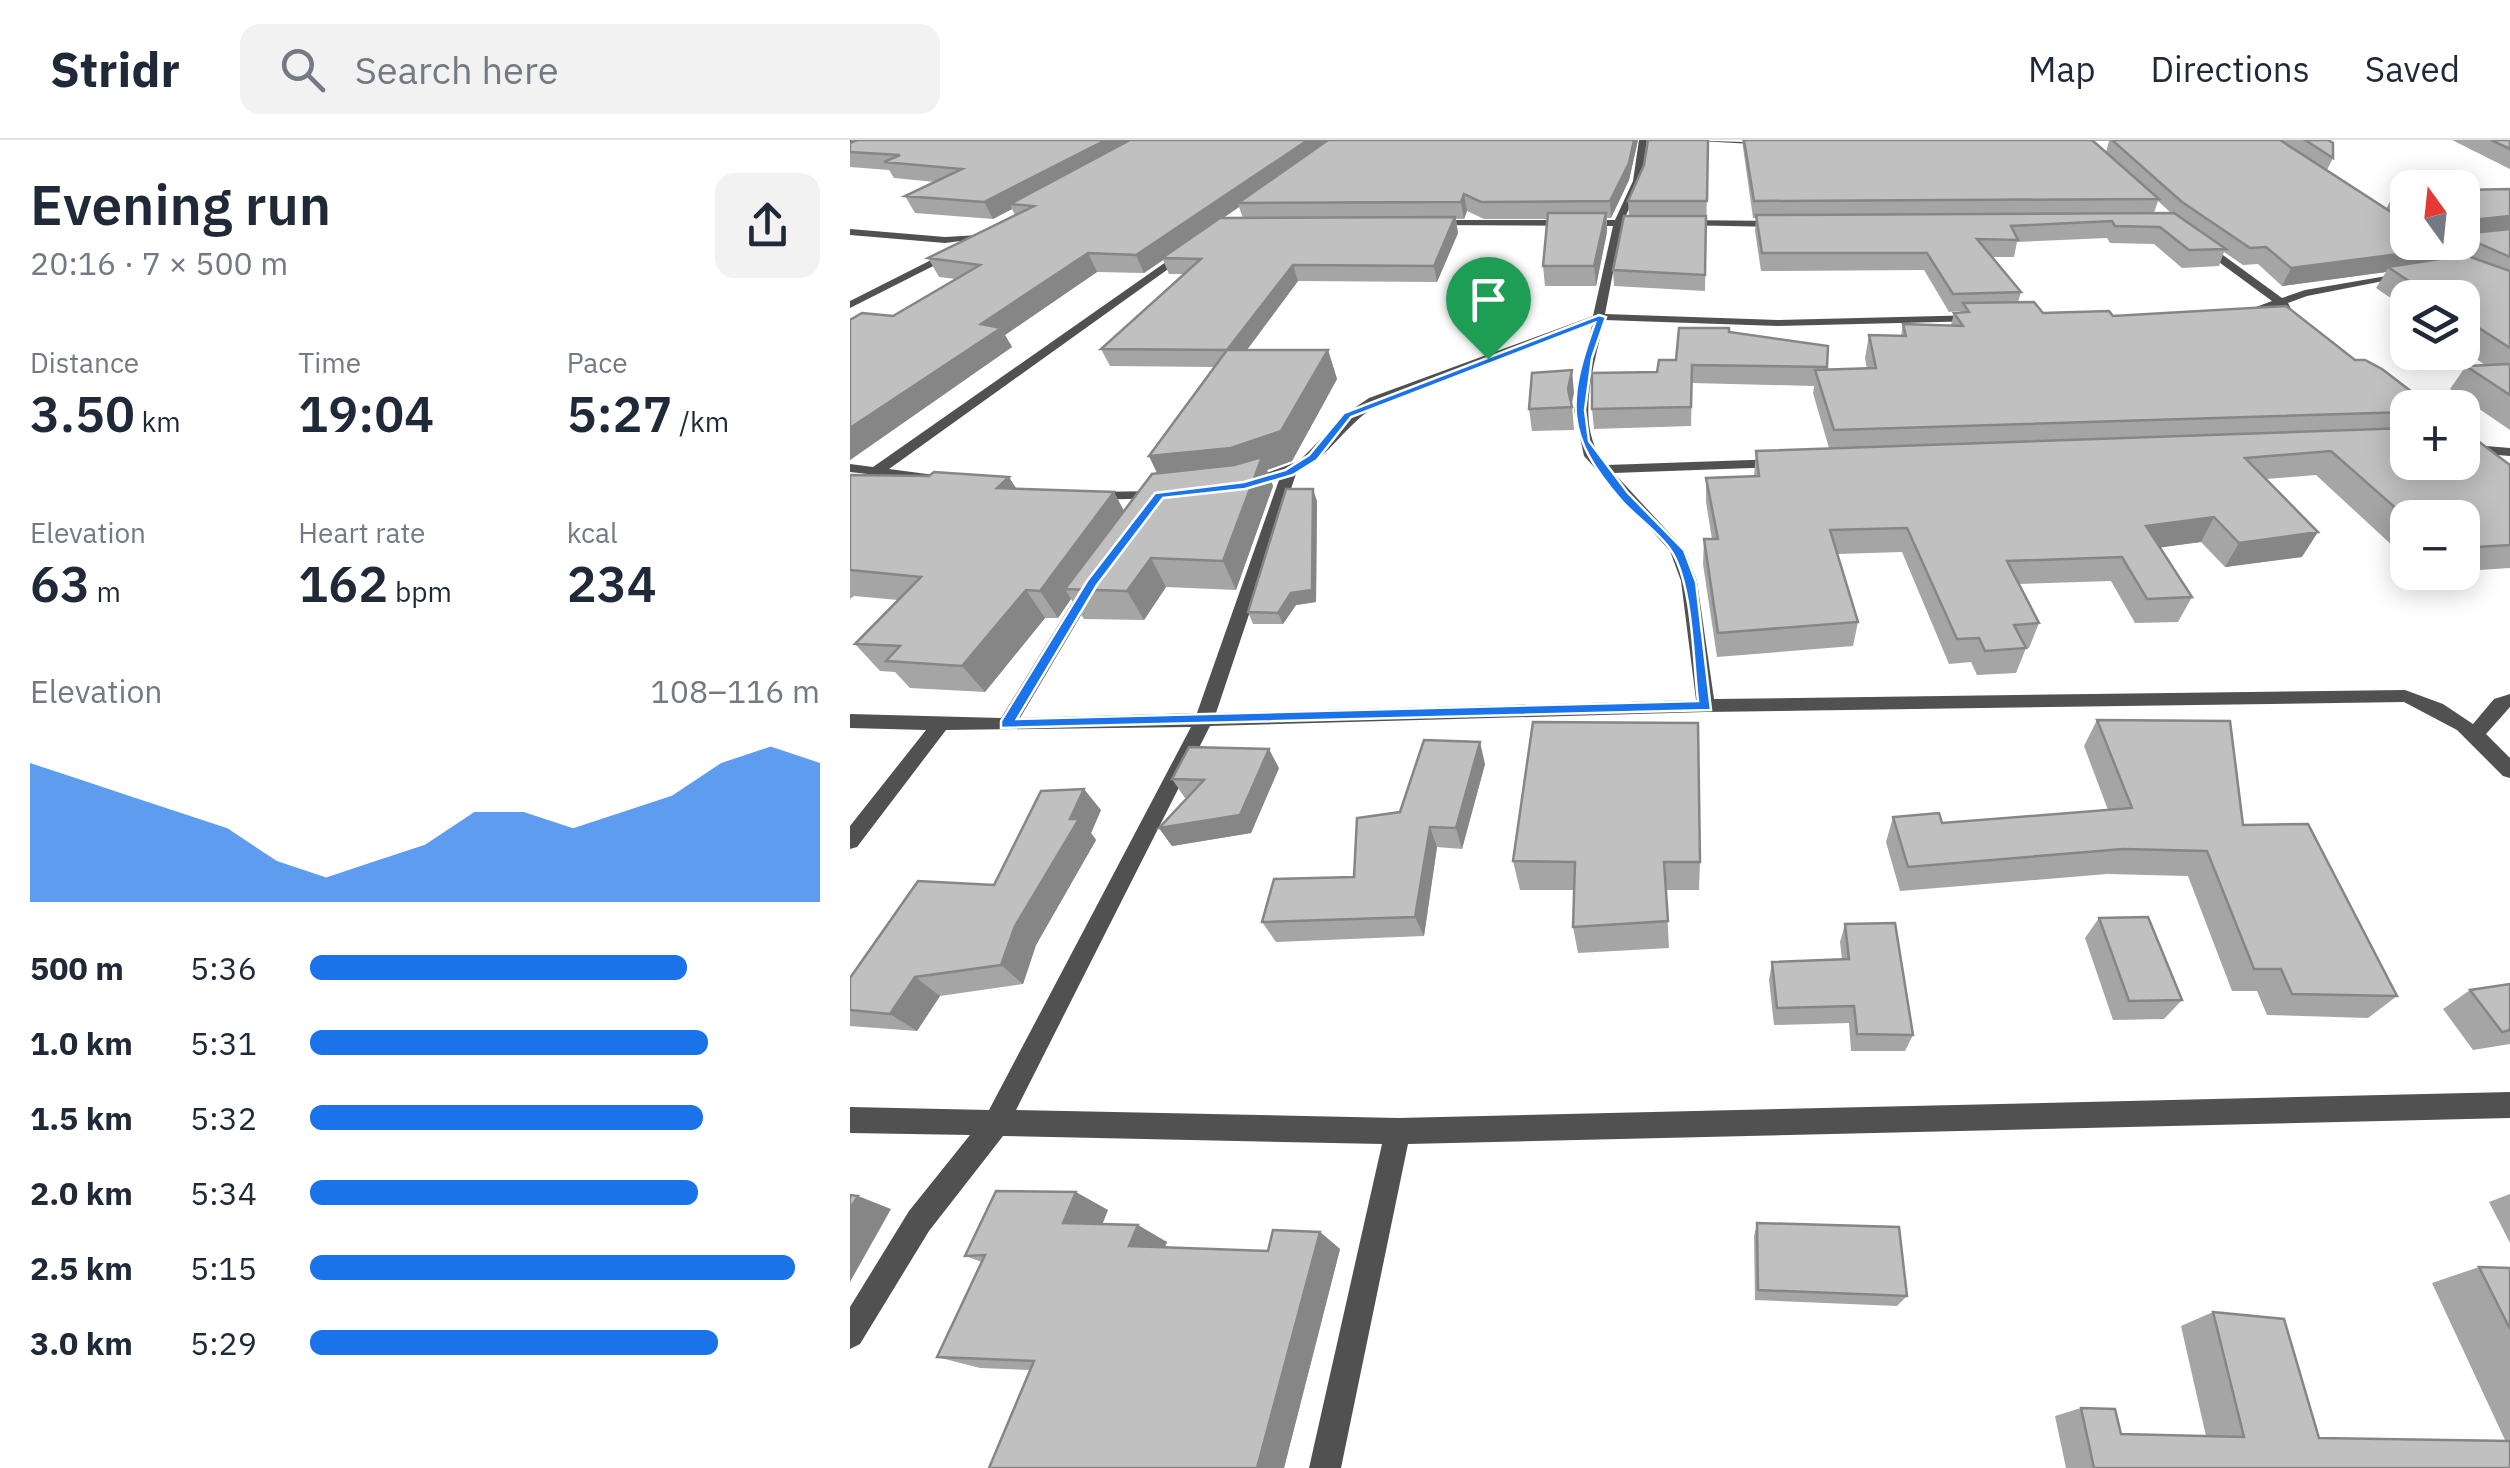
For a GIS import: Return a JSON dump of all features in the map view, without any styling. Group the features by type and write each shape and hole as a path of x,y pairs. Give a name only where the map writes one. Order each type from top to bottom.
{"street":[{"path":"1644,140 1637,181 1618,222 1602,317 1588,358 1580,410 1584,442 1601,469 1677,550 1689,582 1706,706"},
{"path":"1686,140 1786,144"},
{"path":"850,142 873,146 850,157"},
{"path":"1424,222 1652,223"},
{"path":"1670,223 1800,224"},
{"path":"850,305 992,231"},
{"path":"850,232 945,240 978,238"},
{"path":"2187,234 2304,322"},
{"path":"878,470 1192,249"},
{"path":"2440,260 2510,294"},
{"path":"2437,271 2452,269"},
{"path":"2228,319 2279,300 2422,273"},
{"path":"1231,488 1289,472 1313,458 1347,415 1374,401 1602,317 1778,323 1986,318"},
{"path":"2480,450 2510,452"},
{"path":"1601,469 1800,462"},
{"path":"850,468 953,482"},
{"path":"850,1334 919,1222 994,1126 1205,718 1289,472"},
{"path":"1067,494 1160,499"},
{"path":"1006,724 1103,569"},
{"path":"850,722 1006,724 1706,706 2405,696 2442,708 2477,732 2510,771"},
{"path":"2477,732 2500,704 2510,700"},
{"path":"850,842 941,724"},
{"path":"850,1120 1398,1132 2510,1105"},
{"path":"1325,1468 1398,1132"}],"building":[{"path":"1106,140 984,202 905,196 962,169 884,162 900,155 850,152 850,143"},
{"path":"1130,140 1308,140 1136,255 1088,253 981,324 1001,328 850,428 850,320 862,313 893,316 980,265 928,258 1034,206 1010,204"},
{"path":"1328,140 1634,140 1629,163 1610,201 1481,202 1464,194 1461,202 1238,203"},
{"path":"1648,140 1708,140 1707,201 1628,201 1644,165"},
{"path":"1744,140 2092,140 2159,199 1754,201"},
{"path":"2112,140 2280,140 2390,211 2390,255 2291,268 2266,247 2250,248 2182,202"},
{"path":"2305,140 2333,143 2333,158"},
{"path":"2491,140 2510,140 2510,149"},
{"path":"2510,189 2510,216 2480,219 2480,190"},
{"path":"1548,213 1606,213 1594,266 1543,266"},
{"path":"2174,213 2226,249 2189,250 2160,227 2115,226 2112,221 2011,226 2018,240 1977,239 2021,292 1953,294 1927,253 1762,253 1756,215"},
{"path":"1624,216 1706,216 1705,275 1613,270"},
{"path":"1455,217 1434,266 1293,265 1227,350 1101,349 1201,259 1162,258 1220,218"},
{"path":"2510,229 2510,257 2480,244 2480,232"},
{"path":"2433,260 2479,260 2510,271 2510,348 2480,329 2480,280 2407,280 2388,267"},
{"path":"2034,302 2043,313 2109,311 2113,316 2286,306 2355,360 2365,360 2382,369 2409,390 2390,390 2390,413 1834,430 1815,370 1876,368 1869,335 1906,336 1903,324 1963,326 1954,313 1969,312 1963,303"},
{"path":"1679,328 1729,328 1729,332 1828,346 1827,367 1692,365 1691,407 1592,409 1592,373 1657,372 1659,360 1676,360"},
{"path":"1227,350 1328,350 1281,431 1231,448 1149,456"},
{"path":"2510,364 2510,395 2472,370 2480,370 2480,365"},
{"path":"1572,370 1568,389 1572,407 1529,409 1532,373"},
{"path":"2390,429 2390,480 2480,480 2480,442 2510,465 2510,545 2480,547 2480,500 2390,500 2390,503 2331,451 2245,458 2318,532 2239,543 2214,517 2146,526 2192,597 2147,599 2122,557 2007,561 2039,623 2014,625 2026,648 1985,651 1979,638 1957,639 1907,528 1830,530 1858,622 1718,633 1704,539 1718,539 1706,478 1759,476 1756,451"},
{"path":"1262,457 1223,561 1151,558 1127,591 1065,589 1152,474 1234,465"},
{"path":"934,472 1009,477 997,488 1114,492 1040,591 1026,590 962,666 886,661 900,646 855,644 921,577 850,570 850,475 929,476"},
{"path":"1286,489 1313,489 1312,590 1291,593 1278,613 1248,612"},
{"path":"2097,720 2230,721 2243,825 2308,824 2397,996 2292,994 2281,969 2254,969 2207,851 2123,849 1908,867 1893,817 1939,813 1942,823 2132,808"},
{"path":"1533,722 1698,723 1700,862 1664,862 1668,921 1573,927 1575,862 1513,861"},
{"path":"1424,740 1480,742 1456,828 1430,827 1415,917 1262,922 1274,879 1354,877 1357,818 1400,812"},
{"path":"1189,747 1269,749 1240,815 1159,828 1204,780 1172,779"},
{"path":"1084,789 1070,819 1079,819 1015,926 1001,965 915,977 890,1014 850,1010 850,978 918,881 994,885 1041,791"},
{"path":"2148,917 2182,1000 2129,1001 2099,918"},
{"path":"1895,923 1913,1035 1857,1034 1854,1006 1777,1008 1772,962 1849,959 1845,924"},
{"path":"2510,984 2510,1030 2502,1032 2470,990"},
{"path":"996,1191 1076,1192 1063,1223 1138,1225 1129,1246 1268,1251 1273,1230 1320,1232 1257,1468 989,1468 1034,1361 937,1357 985,1255 965,1256"},
{"path":"1757,1223 1899,1227 1907,1296 1758,1290"},
{"path":"2479,1267 2510,1268 2510,1329"},
{"path":"2213,1312 2284,1319 2319,1438 2510,1441 2510,1468 2094,1468 2081,1408 2115,1409 2121,1434 2244,1437"}],"route":[{"path":"1602,317 1588,358 1580,410 1584,442 1590,456 1624,496 1677,550 1689,582 1706,706 1006,724 1092,584 1159,495 1245,486 1289,472 1313,458 1347,415 1374,401 1488,359 1602,317"}]}
